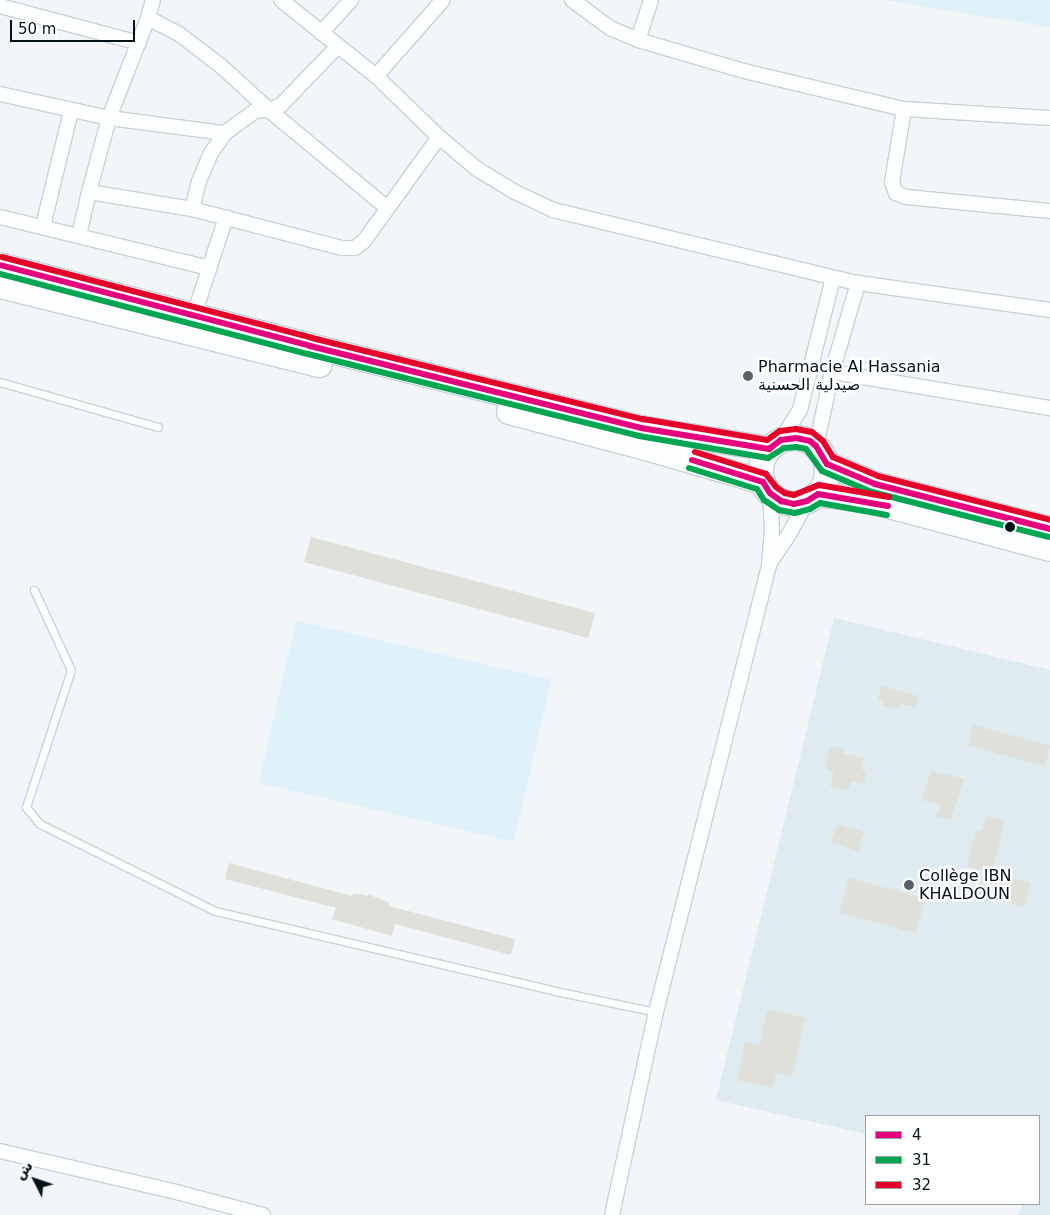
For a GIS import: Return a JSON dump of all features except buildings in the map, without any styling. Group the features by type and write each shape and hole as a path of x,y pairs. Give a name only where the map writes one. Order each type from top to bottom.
{"highway":[{"path":"0,265 194,316 641,428 775,444 796,438 810,441 821,455 876,484 1050,529"},
{"path":"0,286 479,404 646,448 766,487 781,501 794,504 812,497 824,485 821,455"},
{"path":"766,487 761,470 763,459 775,444"},
{"path":"812,497 870,501 1050,549"}],"street":[{"path":"79,235 109,118 148,18 153,0"},
{"path":"281,0 337,47 376,76 439,137 477,169 515,192 553,210 833,278 1050,310"},
{"path":"321,33 351,0"},
{"path":"376,76 444,0"},
{"path":"572,0 610,28 638,40 744,71 904,109 1050,118"},
{"path":"638,40 650,0"},
{"path":"0,6 138,43"},
{"path":"148,18 179,34 221,66 270,110 387,208"},
{"path":"192,208 199,181 211,153 225,133 255,110 270,110 281,105 337,47"},
{"path":"0,94 109,118 225,133"},
{"path":"904,109 892,182 896,193 906,197 1050,211"},
{"path":"43,226 71,111"},
{"path":"89,192 192,208 342,248 355,248 364,241 439,137"},
{"path":"0,217 209,268"},
{"path":"194,316 226,217"},
{"path":"775,444 800,410 833,278"},
{"path":"821,455 832,372 858,283"},
{"path":"832,372 1050,408"},
{"path":"612,1215 614,1196 656,1012 769,564 772,530 766,487"},
{"path":"769,564 812,497"},
{"path":"0,1152 180,1193 263,1215"},
{"path":"606,1215 614,1196"}],"lane":[{"path":"0,382 158,427"},
{"path":"34,590 71,670 26,807 40,824 215,910 556,991 656,1012"}],"shaded area":[{"path":"886,0 1050,0 1050,27"},
{"name":"Collège IBN KHALDOUN","path":"834,618 1050,670 1050,1215 1018,1215 1023,1205 1040,1205 1040,1115 865,1115 865,1134 716,1100"},
{"path":"296,621 551,680 514,842 259,783"}],"transit line":[{"name":"32","path":"2,257 312,338 643,419 767,440 780,431 796,429 812,432 823,441 833,457 878,476 1050,520"},
{"name":"4","path":"0,265 310,346 641,428 769,449 781,440 796,438 810,441 816,446 827,464 875,484 1050,529"},
{"name":"31","path":"0,274 308,354 639,436 768,458 784,448 796,447 806,449 822,471 872,492 1048,537"},
{"name":"32","path":"695,452 766,474 776,487 785,493 794,495 819,485 889,497"},
{"name":"4","path":"692,460 763,482 770,493 781,501 794,504 807,501 818,494 888,506"},
{"name":"31","path":"689,468 757,489 764,500 779,510 795,513 810,509 820,503 887,515"}],"place":[{"name":"Pharmacie Al Hassania صيدلية الحسنية","path":"748,376"},
{"name":"Collège IBN KHALDOUN","path":"909,885"}]}
